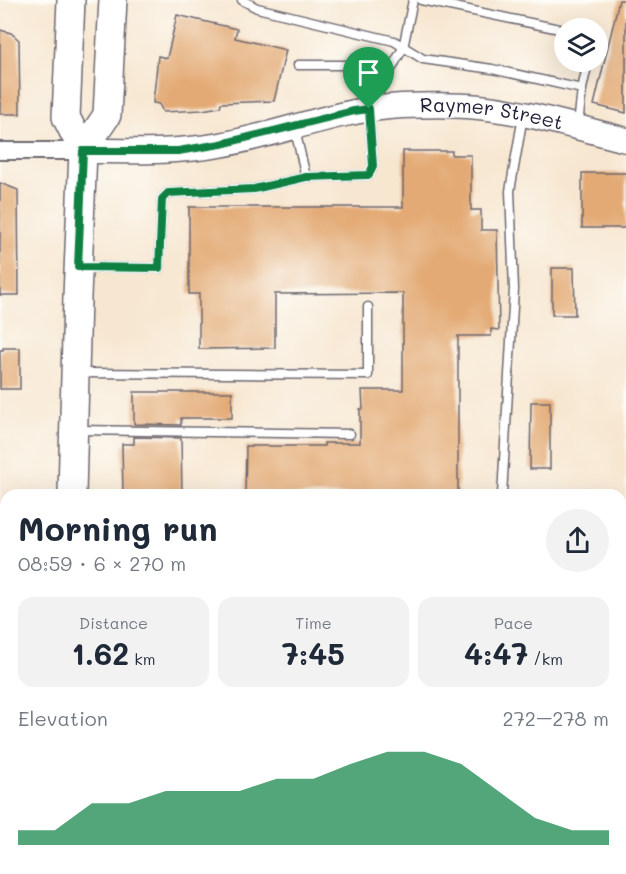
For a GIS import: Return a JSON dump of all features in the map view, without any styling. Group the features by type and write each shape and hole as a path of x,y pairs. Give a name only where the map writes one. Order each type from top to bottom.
{"main road":[{"path":"71,0 66,117 83,151 72,489"},
{"path":"83,151 107,115 113,0"}],"street":[{"name":"Raymer Street","path":"0,151 178,151 221,144 369,109 436,105 480,107 626,140"}],"lane":[{"path":"242,0 257,8 394,41 423,59 492,69 582,89"},
{"path":"78,267 159,268 162,199 168,193 254,189 306,177 369,175 373,166 369,109 403,48 413,0"},
{"path":"421,0 554,28"},
{"path":"298,65 356,65 388,76"},
{"path":"578,129 586,72"},
{"path":"502,489 514,289 510,191 523,115"},
{"path":"295,126 306,177"},
{"path":"75,373 368,375 368,307"},
{"path":"74,430 350,434"}],"building":[{"path":"619,0 626,0 626,113 594,105 602,72 608,72 608,46"},
{"path":"177,15 237,29 235,38 286,50 274,101 221,103 220,107 202,110 163,112 159,104 153,103 158,56 167,58"},
{"path":"0,30 11,33 19,40 20,114 0,114"},
{"path":"403,151 452,151 452,155 471,155 471,210 481,210 481,230 497,230 499,330 491,329 491,336 458,336 458,489 245,489 246,446 324,446 324,443 360,443 362,390 403,390 403,293 275,294 275,348 199,349 199,294 189,294 189,207 403,207"},
{"path":"582,173 626,173 626,228 582,228"},
{"path":"0,183 18,190 19,295 0,295"},
{"path":"552,268 574,268 575,315 552,315"},
{"path":"20,348 20,389 0,389 0,350"},
{"path":"134,392 232,392 232,418 181,418 181,425 134,424"},
{"path":"531,402 550,402 550,469 530,469"},
{"path":"134,437 181,438 182,489 123,489 122,444 134,444"}],"route":[{"path":"369,109 373,166 369,175 306,177 254,189 168,193 162,199 159,268 78,267 83,151 178,151 221,144 369,109"}]}
